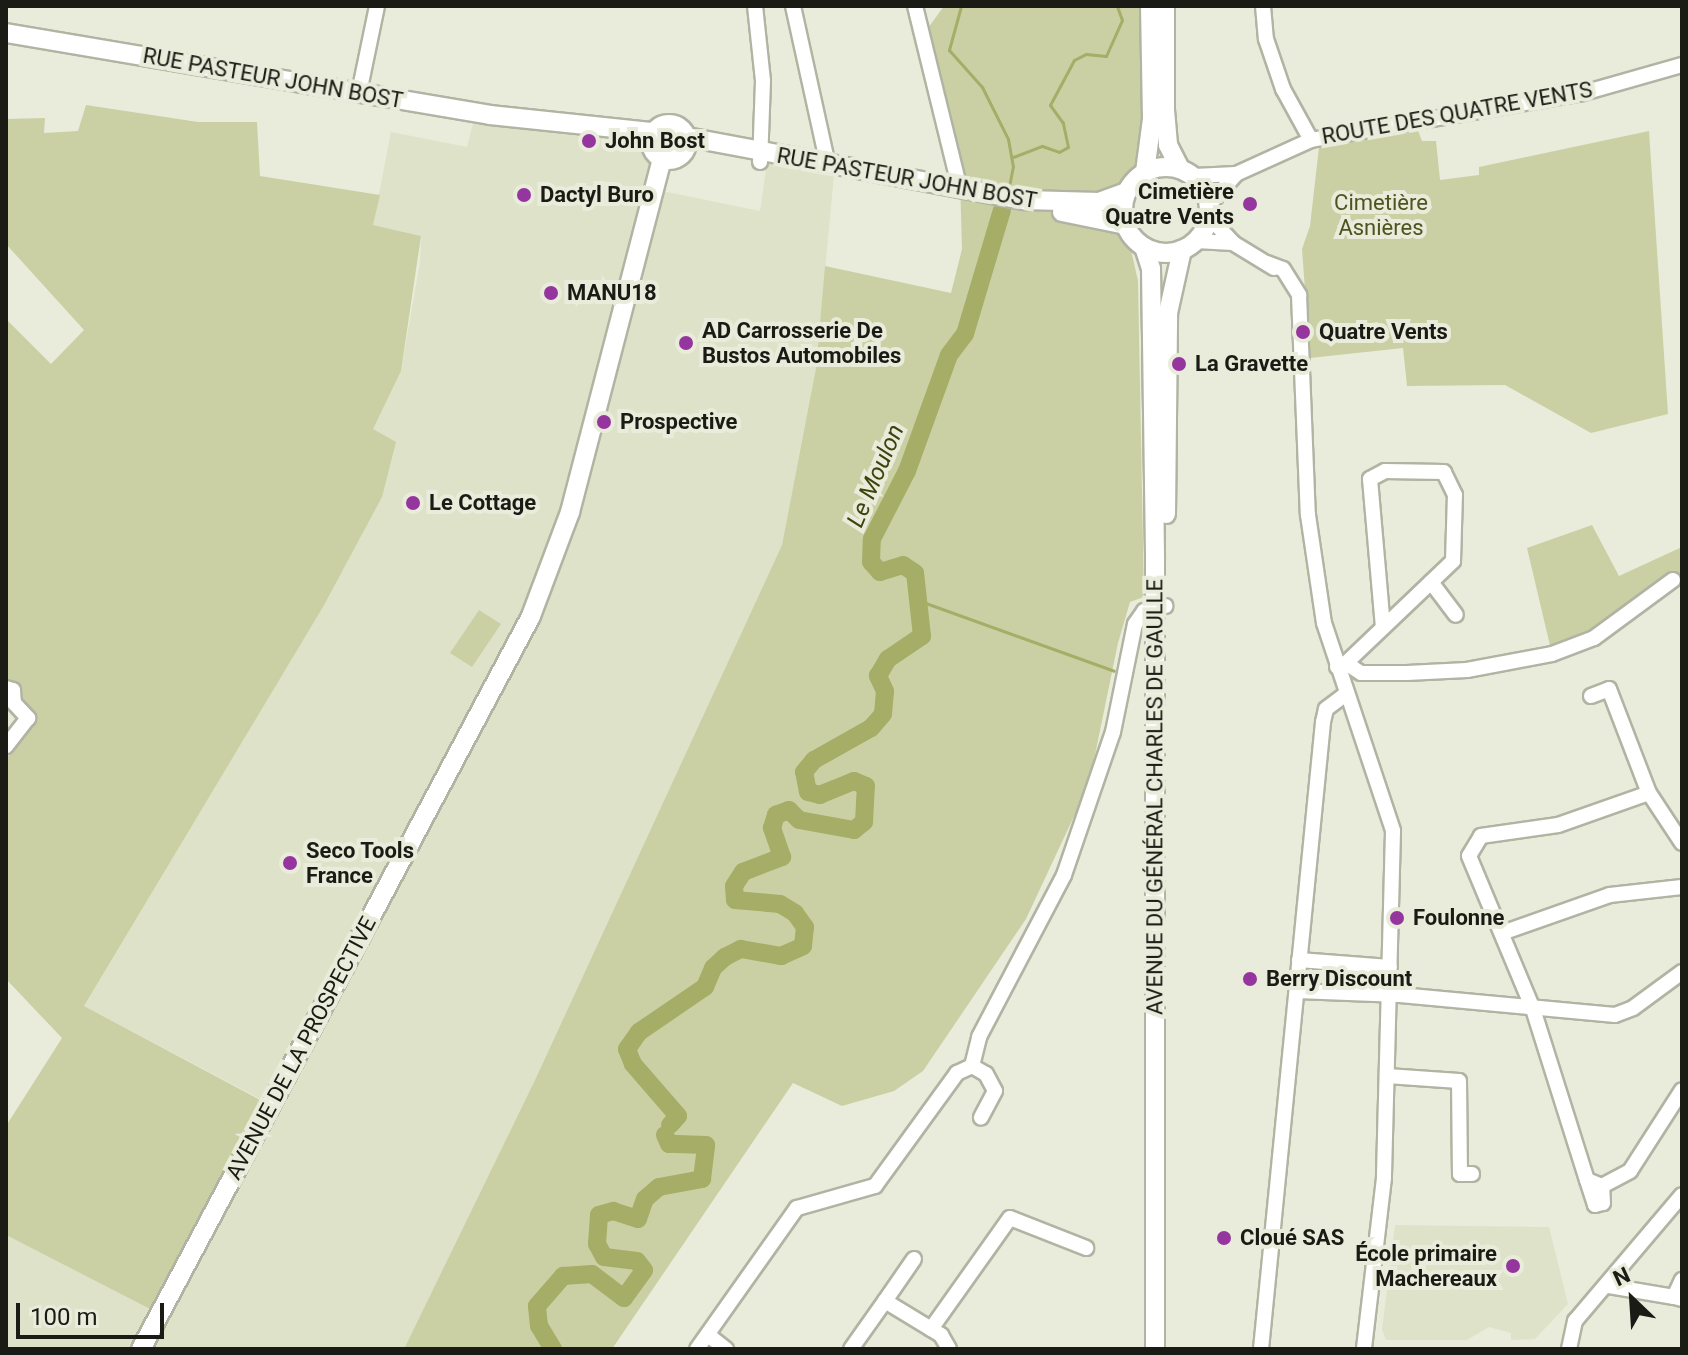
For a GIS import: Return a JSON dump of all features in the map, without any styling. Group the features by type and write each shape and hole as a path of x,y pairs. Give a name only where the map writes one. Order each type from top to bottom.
{"main road":[{"path":"1126,225 1127,192 1145,172 1152,119 1150,6"},
{"path":"1165,6 1168,145 1209,211"},
{"name":"RUE PASTEUR JOHN BOST","path":"6,33 540,123 656,146 675,124 686,144 1025,203 1126,225"},
{"path":"656,146 673,160 686,144"},
{"name":"AVENUE DE LA PROSPECTIVE","path":"141,1349 531,616 570,512 656,146"},
{"name":"RUE PASTEUR JOHN BOST","path":"761,158 828,165 960,189 992,198"},
{"path":"1145,172 1187,172"},
{"name":"RUE PASTEUR JOHN BOST","path":"1025,203 1099,202 1127,192"},
{"name":"AVENUE DU GÉNÉRAL CHARLES DE GAULLE","path":"1155,1349 1160,607 1168,313 1189,246 1209,211"},
{"name":"AVENUE DU GÉNÉRAL CHARLES DE GAULLE","path":"1126,225 1144,247 1151,268 1160,607 1164,1349"},
{"path":"1144,247 1162,253 1189,246"}],"street":[{"path":"359,93 377,6"},
{"path":"755,6 763,81 761,158"},
{"path":"793,6 828,165"},
{"path":"915,6 960,189"},
{"path":"1263,6 1266,39 1283,89 1311,140"},
{"name":"ROUTE DES QUATRE VENTS","path":"1236,174 1311,140 1583,93 1682,65"},
{"path":"1187,172 1236,174"},
{"path":"1236,174 1209,211 1233,243 1267,263 1291,272 1299,295 1308,515 1324,623 1342,665 1347,693 1393,831 1384,1178 1364,1349"},
{"path":"1189,246 1233,243"},
{"path":"1267,263 1298,313"},
{"path":"1342,665 1383,627 1431,582 1456,555 1451,478 1434,470 1378,472 1368,484 1383,627"},
{"path":"1342,665 1361,673 1437,672 1552,654 1606,630 1673,580"},
{"path":"1431,582 1456,615"},
{"path":"972,1066 979,1037 1064,875 1113,732 1135,624 1139,615 1160,607"},
{"path":"6,688 13,690 14,703 28,718 6,746"},
{"path":"1591,696 1609,689 1649,793 1682,843"},
{"path":"1261,1349 1323,722 1326,709 1347,693"},
{"path":"1649,793 1558,825 1489,834 1475,841 1470,863 1533,1009 1587,1180 1602,1186 1630,1171 1682,1090"},
{"path":"1502,933 1610,895 1682,887"},
{"path":"1299,960 1390,967"},
{"path":"1297,991 1390,995 1615,1015 1633,1008 1682,972"},
{"path":"972,1066 986,1074 995,1091 981,1117"},
{"path":"697,1349 797,1208 875,1186 957,1073 972,1066"},
{"path":"1387,1076 1459,1081 1460,1174 1472,1174"},
{"path":"1569,1349 1575,1321 1609,1286 1616,1269 1682,1195"},
{"path":"931,1329 1010,1218 1086,1248"},
{"path":"851,1349 914,1259"},
{"path":"1609,1286 1678,1298 1682,1280"},
{"path":"885,1301 931,1329 949,1349"},
{"path":"708,1335 726,1349"}],"shaded area":[{"path":"475,116 671,149 662,191 760,211 767,163 834,175 816,368 782,545 535,1080 404,1349 6,1349 6,1235 152,1310 262,1100 84,1006 323,607 372,429 401,371 420,262 421,236 373,225 391,132 467,147"},
{"path":"1395,1225 1549,1227 1568,1304 1535,1339 1511,1340 1511,1333 1489,1327 1467,1340 1386,1340 1382,1330"}],"green space":[{"path":"944,6 1150,6 1145,172 1131,182 1123,214 1138,281 1144,597 1130,602 1118,643 1089,784 1026,919 923,1071 894,1091 842,1106 793,1083 612,1349 404,1349 535,1080 782,545 816,368 825,266 951,293 962,249 960,181 923,35"},
{"path":"86,105 198,122 257,122 260,176 380,195 373,225 421,236 401,371 373,429 396,442 382,497 323,607 84,1006 262,1101 152,1310 6,1235 6,1126 62,1038 6,979 6,759 33,726 6,699 6,319 51,364 84,330 6,244 6,119 45,118 44,133 78,131"},
{"name":"Cimetière Asnières","path":"1417,128 1422,141 1436,141 1440,180 1479,175 1479,167 1649,131 1668,414 1591,433 1505,385 1407,386 1403,348 1310,358 1302,249 1310,226 1319,147 1342,138"},
{"path":"1592,525 1619,576 1682,547 1682,573 1640,607 1552,654 1527,548"},
{"path":"479,610 501,624 472,667 450,653"}],"waterway":[{"name":"Le Moulon","path":"961,6 949,50 982,87 1008,139 1013,166 1008,191"},
{"path":"1013,157 1042,146 1059,152 1068,147 1063,123 1050,105 1074,60 1086,54 1106,56 1122,20 1117,6"},
{"name":"Le Moulon","path":"1002,210 1005,202"},
{"name":"Le Moulon","path":"670,1125 678,1116 633,1064 627,1049 639,1032 705,987 713,968 725,957 741,949 781,956 803,946 805,927 795,913 780,904 735,900 734,886 743,872 782,857 772,828 776,815 789,810 799,820 854,830 864,822 866,786 854,781 820,795 808,792 804,772 814,760 871,728 883,714 885,691 878,676 888,659 922,636 915,573 903,565 880,572 871,562 872,539 907,471 949,355 965,334 1002,210"},
{"path":"920,601 1114,671"},
{"name":"Le Moulon","path":"553,1349 539,1326 537,1306 563,1276 592,1274 624,1298 644,1270 637,1261 604,1257 597,1244 599,1215 613,1211 638,1219 645,1199 659,1187 702,1179 706,1145 669,1144 665,1135"}],"place":[{"name":"John Bost","path":"589,141"},
{"name":"Dactyl Buro","path":"524,195"},
{"name":"Cimetière Quatre Vents","path":"1250,204"},
{"name":"MANU18","path":"551,293"},
{"name":"Quatre Vents","path":"1303,332"},
{"name":"AD Carrosserie De Bustos Automobiles","path":"686,343"},
{"name":"La Gravette","path":"1179,364"},
{"name":"Prospective","path":"604,422"},
{"name":"Le Cottage","path":"413,503"},
{"name":"Seco Tools France","path":"290,863"},
{"name":"Foulonne","path":"1397,918"},
{"name":"Berry Discount","path":"1250,979"},
{"name":"Cloué SAS","path":"1224,1238"},
{"name":"École primaire Machereaux","path":"1513,1266"}]}
